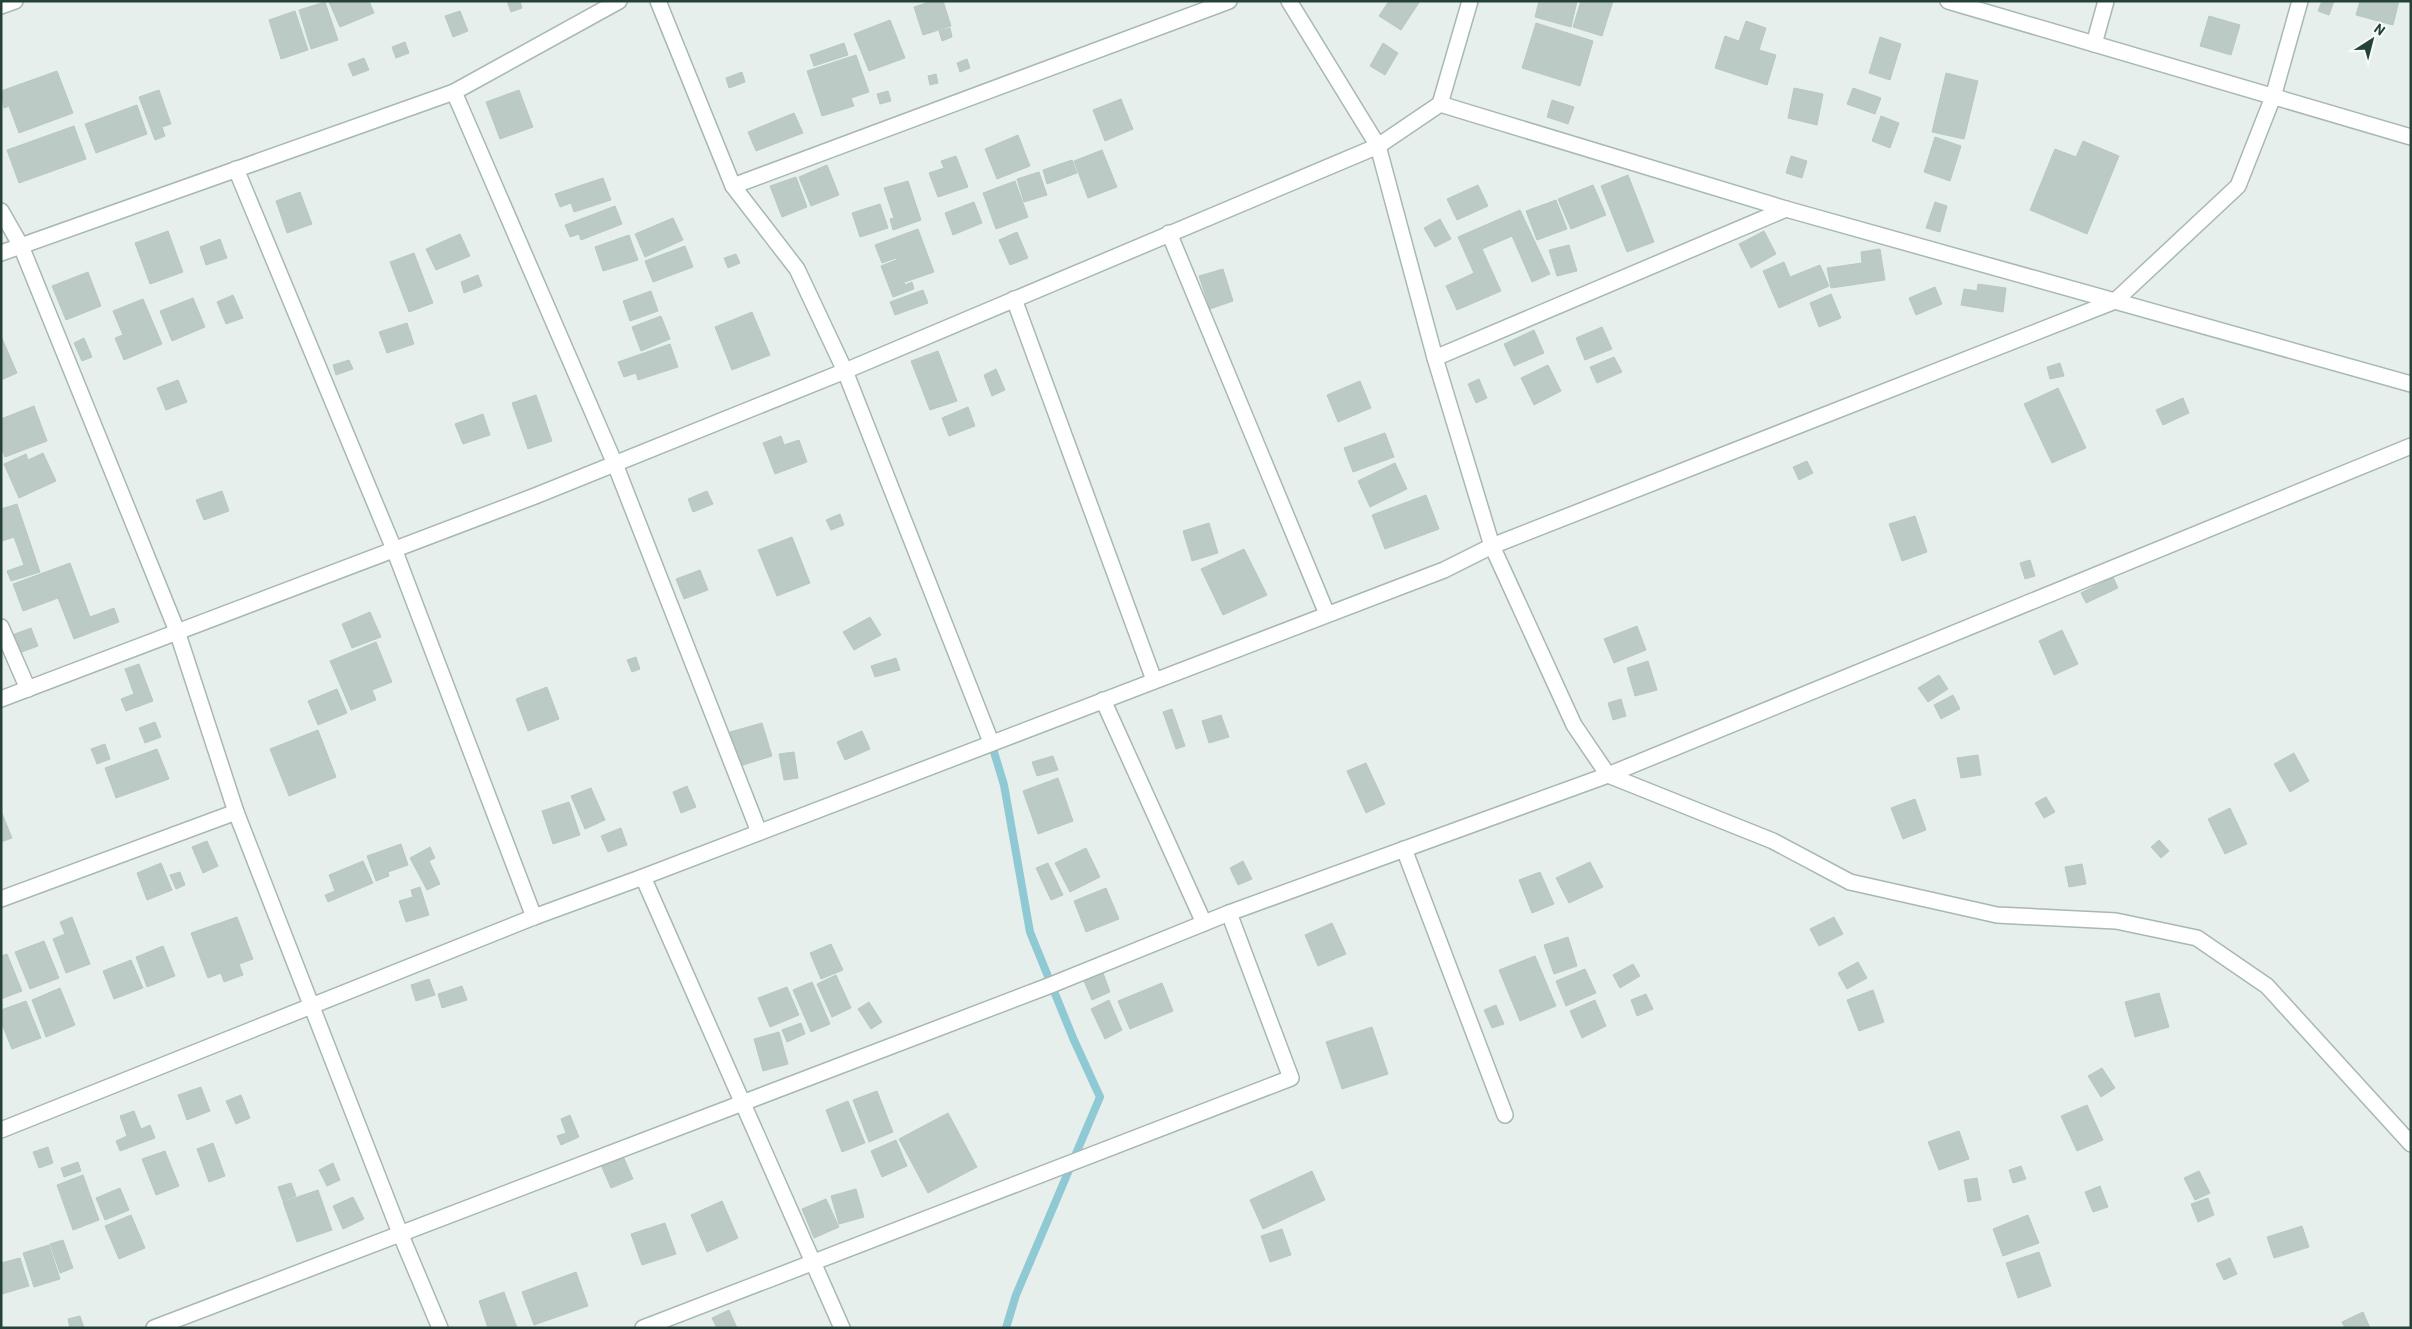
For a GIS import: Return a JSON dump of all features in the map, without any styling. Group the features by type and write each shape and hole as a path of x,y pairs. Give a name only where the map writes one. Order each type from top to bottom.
{"street":[{"path":"1,6 15,1"},
{"path":"1,253 454,92 619,1"},
{"path":"658,1 733,186 797,268 845,371 991,742"},
{"path":"733,186 1229,1"},
{"path":"1289,1 1378,146 1434,358 1492,546 1574,725 1608,775 1773,840 1850,882 1997,915 2116,921 2197,938 2267,986 2411,1144"},
{"path":"1,699 615,464 845,371 1378,146 1440,104 1470,1"},
{"path":"1948,1 2411,137"},
{"path":"2094,44 2106,1"},
{"path":"1,1130 534,917 642,878 991,742 1444,570 1492,546 2115,301 2238,186 2273,97 2300,1"},
{"path":"454,92 615,464 759,832"},
{"path":"1440,104 1786,209 2411,384"},
{"path":"236,169 394,549 534,917"},
{"path":"1434,358 1786,209"},
{"path":"1,211 20,246 177,631 236,812 400,1233 440,1328"},
{"path":"1169,233 1327,614"},
{"path":"1014,299 1154,680"},
{"path":"154,1328 1051,985 1229,913 1608,775 2411,446"},
{"path":"1,627 28,689"},
{"path":"1102,700 1204,923"},
{"path":"1,899 236,812"},
{"path":"1404,849 1505,1115"},
{"path":"642,878 842,1328"},
{"path":"643,1328 1292,1078 1229,913"}],"building":[{"path":"369,1 374,13 340,27 329,2"},
{"path":"507,1 520,1 522,8 511,12"},
{"path":"932,1 943,1 951,26 923,35 914,7"},
{"path":"1389,1 1420,1 1401,30 1379,16"},
{"path":"1539,1 1577,1 1571,27 1535,17"},
{"path":"1581,1 1613,1 1602,36 1573,27"},
{"path":"2322,1 2334,1 2329,15 2318,11"},
{"path":"2360,1 2399,1 2393,25 2356,15"},
{"path":"325,2 338,40 311,49 299,10"},
{"path":"295,11 308,50 281,59 269,20"},
{"path":"460,11 468,31 453,37 445,16"},
{"path":"2209,16 2240,25 2231,55 2200,46"},
{"path":"890,20 905,58 869,71 854,34"},
{"path":"1746,21 1766,28 1759,50 1776,55 1767,85 1715,68 1725,36 1739,41"},
{"path":"1536,23 1593,41 1580,86 1522,68"},
{"path":"950,28 952,37 942,41 939,31"},
{"path":"1880,37 1901,44 1890,80 1869,73"},
{"path":"405,42 409,53 396,58 392,47"},
{"path":"844,43 848,55 814,66 810,55"},
{"path":"1383,43 1398,53 1385,75 1370,66"},
{"path":"856,55 869,92 851,98 854,106 822,116 807,71"},
{"path":"364,58 369,70 353,76 348,64"},
{"path":"967,59 970,68 960,72 957,63"},
{"path":"57,71 73,113 19,133 9,106 4,108 1,91"},
{"path":"742,72 745,82 729,88 726,78"},
{"path":"1946,73 1978,81 1964,139 1932,132"},
{"path":"936,74 938,83 930,85 928,76"},
{"path":"1794,88 1823,94 1817,125 1788,118"},
{"path":"1853,88 1881,98 1875,114 1847,104"},
{"path":"159,90 171,124 162,127 165,136 155,140 139,97"},
{"path":"519,90 533,127 500,139 486,102"},
{"path":"888,91 891,101 880,104 877,94"},
{"path":"1121,99 1133,129 1105,141 1093,110"},
{"path":"1552,100 1574,107 1568,124 1547,117"},
{"path":"137,105 147,134 96,153 85,124"},
{"path":"794,113 803,133 756,151 748,132"},
{"path":"1881,116 1899,123 1890,148 1872,141"},
{"path":"74,126 86,159 19,183 7,150"},
{"path":"1018,135 1030,166 997,179 985,149"},
{"path":"1935,137 1961,146 1950,181 1924,172"},
{"path":"2083,141 2119,156 2087,234 2030,210 2055,149 2076,157"},
{"path":"1102,150 1117,187 1088,198 1074,161"},
{"path":"956,156 968,187 938,197 929,173 944,168 941,161"},
{"path":"1791,156 1807,161 1802,178 1786,173"},
{"path":"1072,160 1077,173 1047,184 1043,170"},
{"path":"827,165 839,195 811,206 799,177"},
{"path":"1039,172 1047,195 1024,202 1017,179"},
{"path":"1628,175 1654,242 1627,252 1601,186"},
{"path":"796,177 807,207 782,217 770,186"},
{"path":"603,178 611,200 574,212 571,203 560,207 555,194"},
{"path":"908,181 921,220 893,230 890,219 894,218 884,188"},
{"path":"1015,181 1028,217 996,229 983,193"},
{"path":"1478,185 1488,206 1457,220 1447,199"},
{"path":"1593,185 1606,215 1571,229 1558,199"},
{"path":"300,192 312,224 287,233 276,201"},
{"path":"1556,200 1567,229 1537,240 1526,211"},
{"path":"974,202 982,223 953,235 945,213"},
{"path":"1935,202 1947,206 1940,232 1926,228"},
{"path":"880,204 888,228 860,237 852,213"},
{"path":"615,206 622,224 581,240 579,234 570,237 565,225"},
{"path":"1520,210 1550,274 1532,282 1512,236 1482,249 1501,291 1457,310 1446,286 1474,273 1458,237"},
{"path":"673,218 683,240 645,257 635,234"},
{"path":"1440,219 1451,239 1435,247 1424,228"},
{"path":"918,229 934,272 905,282 896,258 882,263 875,245"},
{"path":"168,231 183,272 150,284 135,243"},
{"path":"1764,231 1776,254 1751,268 1739,244"},
{"path":"1017,232 1028,258 1010,265 999,240"},
{"path":"460,234 470,256 436,270 426,249"},
{"path":"629,235 638,260 603,271 595,247"},
{"path":"220,239 227,258 206,265 200,247"},
{"path":"1569,245 1577,271 1557,276 1549,250"},
{"path":"685,246 693,267 653,282 645,261"},
{"path":"1880,249 1885,280 1831,288 1827,268 1862,263 1861,252"},
{"path":"414,253 433,303 409,312 390,262"},
{"path":"736,254 740,263 728,268 724,258"},
{"path":"896,260 905,285 912,282 914,289 893,297 881,266"},
{"path":"1784,262 1790,277 1820,265 1829,286 1779,308 1763,271"},
{"path":"1223,269 1233,301 1210,309 1199,276"},
{"path":"88,272 101,306 66,320 52,286"},
{"path":"478,275 482,286 464,293 461,282"},
{"path":"1978,284 2006,288 2003,312 1961,305 1964,289 1977,291"},
{"path":"1935,287 1942,304 1916,315 1909,298"},
{"path":"923,290 928,303 895,315 890,302"},
{"path":"651,291 658,311 630,321 623,301"},
{"path":"1831,294 1841,318 1819,327 1810,303"},
{"path":"233,295 243,318 226,324 217,302"},
{"path":"193,298 205,327 172,341 160,311"},
{"path":"143,299 162,344 124,360 115,338 123,335 113,311"},
{"path":"752,312 770,355 732,370 715,327"},
{"path":"661,316 670,339 641,351 632,327"},
{"path":"407,323 414,344 387,353 379,332"},
{"path":"1602,327 1612,349 1585,360 1576,338"},
{"path":"1534,330 1544,353 1514,366 1504,344"},
{"path":"1,336 17,373 1,380"},
{"path":"84,338 92,357 82,361 74,343"},
{"path":"670,344 678,367 638,380 636,373 624,377 618,362"},
{"path":"938,351 957,401 930,410 911,361"},
{"path":"1614,357 1622,372 1597,383 1590,367"},
{"path":"349,360 353,369 336,375 333,365"},
{"path":"2060,363 2064,376 2050,379 2047,367"},
{"path":"1548,365 1561,391 1534,405 1521,378"},
{"path":"996,369 1005,390 992,396 984,375"},
{"path":"1479,379 1487,398 1476,403 1468,384"},
{"path":"178,380 187,402 166,410 157,388"},
{"path":"1360,381 1371,408 1338,422 1327,395"},
{"path":"2058,388 2086,448 2052,463 2024,404"},
{"path":"536,395 552,441 528,449 512,403"},
{"path":"2183,398 2189,413 2163,425 2156,410"},
{"path":"34,406 47,441 5,457 1,447 1,419"},
{"path":"968,407 975,426 949,436 942,418"},
{"path":"483,414 490,435 463,444 455,424"},
{"path":"1385,433 1394,457 1353,472 1344,448"},
{"path":"781,436 784,445 799,440 807,462 775,474 763,443"},
{"path":"43,453 56,481 19,498 4,464 26,454 28,460"},
{"path":"1807,461 1813,473 1799,480 1793,467"},
{"path":"1395,463 1407,489 1370,507 1358,481"},
{"path":"222,491 229,511 204,520 196,500"},
{"path":"707,491 713,504 693,512 688,499"},
{"path":"1426,495 1439,529 1385,549 1372,515"},
{"path":"17,504 40,572 11,581 7,571 24,565 14,537 2,541 1,509"},
{"path":"840,514 844,525 831,530 826,520"},
{"path":"1915,516 1927,552 1902,561 1889,524"},
{"path":"1209,523 1218,553 1192,561 1183,531"},
{"path":"792,537 810,583 777,596 758,550"},
{"path":"1244,549 1267,595 1223,615 1201,569"},
{"path":"2030,560 2035,576 2025,579 2020,563"},
{"path":"70,563 90,617 114,608 119,622 74,639 58,598 23,611 13,584"},
{"path":"700,570 708,590 684,599 676,579"},
{"path":"2113,577 2118,588 2086,603 2081,593"},
{"path":"370,612 381,637 352,648 342,624"},
{"path":"870,617 881,635 854,650 843,632"},
{"path":"1637,626 1646,650 1614,663 1604,639"},
{"path":"31,628 38,646 19,653 12,635"},
{"path":"2062,630 2078,664 2054,675 2039,641"},
{"path":"376,642 392,682 372,690 376,700 351,710 330,661"},
{"path":"636,657 640,669 632,672 627,660"},
{"path":"896,658 900,670 875,677 871,666"},
{"path":"1648,661 1657,690 1635,696 1627,668"},
{"path":"139,664 153,701 126,711 121,699 134,694 125,669"},
{"path":"1939,675 1948,689 1928,702 1918,688"},
{"path":"547,687 559,719 528,731 516,699"},
{"path":"337,689 347,713 318,725 308,701"},
{"path":"1953,695 1960,709 1941,719 1934,705"},
{"path":"1621,699 1626,716 1613,720 1608,703"},
{"path":"1172,709 1185,746 1176,749 1163,712"},
{"path":"1221,715 1229,737 1209,743 1202,721"},
{"path":"155,722 161,737 145,743 139,728"},
{"path":"762,723 772,756 740,766 730,732"},
{"path":"318,730 336,777 289,796 270,749"},
{"path":"862,731 870,749 845,760 837,742"},
{"path":"105,744 110,759 97,764 91,749"},
{"path":"157,749 169,779 116,798 105,768"},
{"path":"794,752 798,778 784,780 779,754"},
{"path":"2294,753 2309,781 2290,792 2274,764"},
{"path":"1978,755 1981,775 1961,778 1957,758"},
{"path":"1053,756 1058,770 1037,776 1032,762"},
{"path":"1366,763 1385,804 1366,813 1347,771"},
{"path":"1058,778 1073,821 1038,834 1023,791"},
{"path":"687,786 696,807 681,813 673,792"},
{"path":"591,788 605,820 585,829 571,796"},
{"path":"2046,797 2055,812 2044,818 2035,803"},
{"path":"1915,799 1926,830 1903,839 1891,808"},
{"path":"569,802 580,835 553,844 542,811"},
{"path":"2230,808 2247,844 2225,854 2208,819"},
{"path":"1,811 12,838 1,842"},
{"path":"621,828 627,845 608,852 601,836"},
{"path":"2159,840 2169,851 2161,858 2151,847"},
{"path":"207,841 218,866 203,873 192,847"},
{"path":"401,844 408,865 388,872 389,876 376,881 367,856"},
{"path":"430,847 435,858 429,861 440,884 427,890 410,858"},
{"path":"1086,848 1100,877 1070,892 1055,863"},
{"path":"363,861 373,883 328,902 325,895 335,891 329,875"},
{"path":"1243,861 1252,879 1238,885 1230,868"},
{"path":"1590,862 1603,887 1569,903 1556,878"},
{"path":"161,863 172,890 147,900 137,873"},
{"path":"1048,863 1063,895 1051,900 1036,868"},
{"path":"2082,864 2086,884 2069,887 2065,867"},
{"path":"180,872 185,885 176,889 170,875"},
{"path":"1540,872 1554,904 1532,913 1519,880"},
{"path":"420,887 429,915 406,922 399,901 413,897 411,890"},
{"path":"1106,888 1119,919 1086,932 1074,901"},
{"path":"72,917 90,964 66,973 53,939 65,934 60,922"},
{"path":"237,917 253,959 239,964 243,975 224,982 221,973 208,978 191,933"},
{"path":"1834,917 1843,934 1819,946 1810,929"},
{"path":"1332,923 1346,954 1318,966 1305,935"},
{"path":"1568,937 1577,966 1554,974 1544,945"},
{"path":"44,941 59,978 30,989 15,952"},
{"path":"831,944 843,970 821,979 810,953"},
{"path":"163,946 175,976 147,987 136,957"},
{"path":"7,954 22,991 1,999 1,956"},
{"path":"1535,956 1556,1006 1520,1021 1499,970"},
{"path":"131,960 143,988 114,999 103,971"},
{"path":"1858,962 1867,978 1847,989 1838,973"},
{"path":"1633,964 1640,976 1620,988 1613,975"},
{"path":"1585,969 1596,993 1566,1006 1556,981"},
{"path":"1103,973 1110,992 1092,1000 1084,981"},
{"path":"836,975 851,1008 832,1017 817,984"},
{"path":"429,979 435,995 416,1001 411,985"},
{"path":"812,982 830,1024 811,1032 793,990"},
{"path":"1162,983 1173,1011 1130,1029 1118,1001"},
{"path":"462,986 467,1000 442,1008 438,994"},
{"path":"787,987 799,1015 770,1027 758,998"},
{"path":"60,988 75,1025 46,1037 32,1000"},
{"path":"1873,990 1884,1022 1859,1031 1847,1000"},
{"path":"2159,993 2169,1027 2135,1037 2125,1002"},
{"path":"1646,994 1653,1009 1637,1016 1631,1000"},
{"path":"1109,1000 1122,1030 1105,1039 1091,1009"},
{"path":"1595,1000 1606,1026 1582,1038 1570,1011"},
{"path":"26,1001 41,1038 12,1049 1,1022 1,1010"},
{"path":"869,1002 882,1022 871,1029 858,1009"},
{"path":"1496,1005 1504,1024 1492,1028 1484,1010"},
{"path":"801,1023 805,1034 787,1042 782,1030"},
{"path":"1372,1027 1388,1074 1342,1089 1326,1042"},
{"path":"779,1032 788,1064 763,1071 754,1039"},
{"path":"2102,1068 2115,1088 2101,1097 2088,1076"},
{"path":"201,1087 210,1111 187,1120 178,1095"},
{"path":"877,1091 893,1132 869,1142 853,1100"},
{"path":"241,1095 250,1118 236,1124 226,1101"},
{"path":"848,1101 865,1143 842,1152 826,1110"},
{"path":"2087,1105 2103,1140 2077,1151 2061,1116"},
{"path":"134,1111 141,1129 150,1125 155,1138 120,1151 116,1141 127,1136 120,1116"},
{"path":"948,1113 977,1167 928,1193 899,1139"},
{"path":"570,1115 579,1137 561,1145 557,1136 566,1133 561,1119"},
{"path":"1959,1131 1969,1159 1939,1170 1928,1142"},
{"path":"896,1140 907,1166 882,1177 871,1151"},
{"path":"213,1143 225,1176 209,1182 197,1149"},
{"path":"48,1147 53,1163 39,1168 33,1152"},
{"path":"165,1151 179,1186 156,1195 142,1159"},
{"path":"623,1156 633,1179 611,1188 601,1165"},
{"path":"78,1162 81,1171 64,1177 61,1168"},
{"path":"333,1163 340,1180 327,1186 319,1170"},
{"path":"2021,1166 2026,1179 2013,1183 2009,1170"},
{"path":"1312,1171 1325,1200 1263,1229 1250,1200"},
{"path":"2199,1171 2210,1193 2195,1200 2184,1178"},
{"path":"83,1175 99,1220 73,1230 57,1185"},
{"path":"1977,1178 1981,1200 1968,1202 1964,1180"},
{"path":"291,1183 296,1196 283,1201 278,1187"},
{"path":"2100,1186 2108,1207 2093,1212 2085,1192"},
{"path":"120,1188 129,1210 105,1220 96,1198"},
{"path":"856,1189 864,1217 839,1224 831,1196"},
{"path":"318,1190 332,1230 297,1242 283,1202"},
{"path":"353,1197 364,1219 343,1229 333,1206"},
{"path":"2208,1198 2214,1215 2198,1222 2191,1204"},
{"path":"826,1199 839,1227 814,1238 802,1209"},
{"path":"722,1201 738,1238 707,1252 691,1215"},
{"path":"131,1215 145,1248 119,1259 105,1226"},
{"path":"2028,1215 2039,1243 2003,1256 1993,1229"},
{"path":"665,1223 676,1254 642,1265 631,1234"},
{"path":"2302,1226 2309,1247 2274,1258 2267,1237"},
{"path":"1282,1229 1291,1255 1270,1262 1261,1236"},
{"path":"63,1240 73,1268 60,1273 50,1244"},
{"path":"49,1245 60,1279 34,1287 23,1253"},
{"path":"2039,1252 2051,1286 2018,1298 2006,1263"},
{"path":"20,1258 29,1286 2,1294 1,1263"},
{"path":"2230,1258 2237,1274 2224,1280 2216,1264"},
{"path":"576,1272 588,1306 534,1325 522,1292"},
{"path":"504,1292 517,1328 488,1328 479,1301"},
{"path":"729,1310 737,1328 717,1328 712,1318"},
{"path":"2363,1312 2370,1328 2345,1328 2342,1322"},
{"path":"80,1316 84,1328 70,1328 68,1319"}],"waterway":[{"path":"991,742 1004,785 1030,932 1073,1038 1100,1097 1016,1295 1006,1328"}]}
